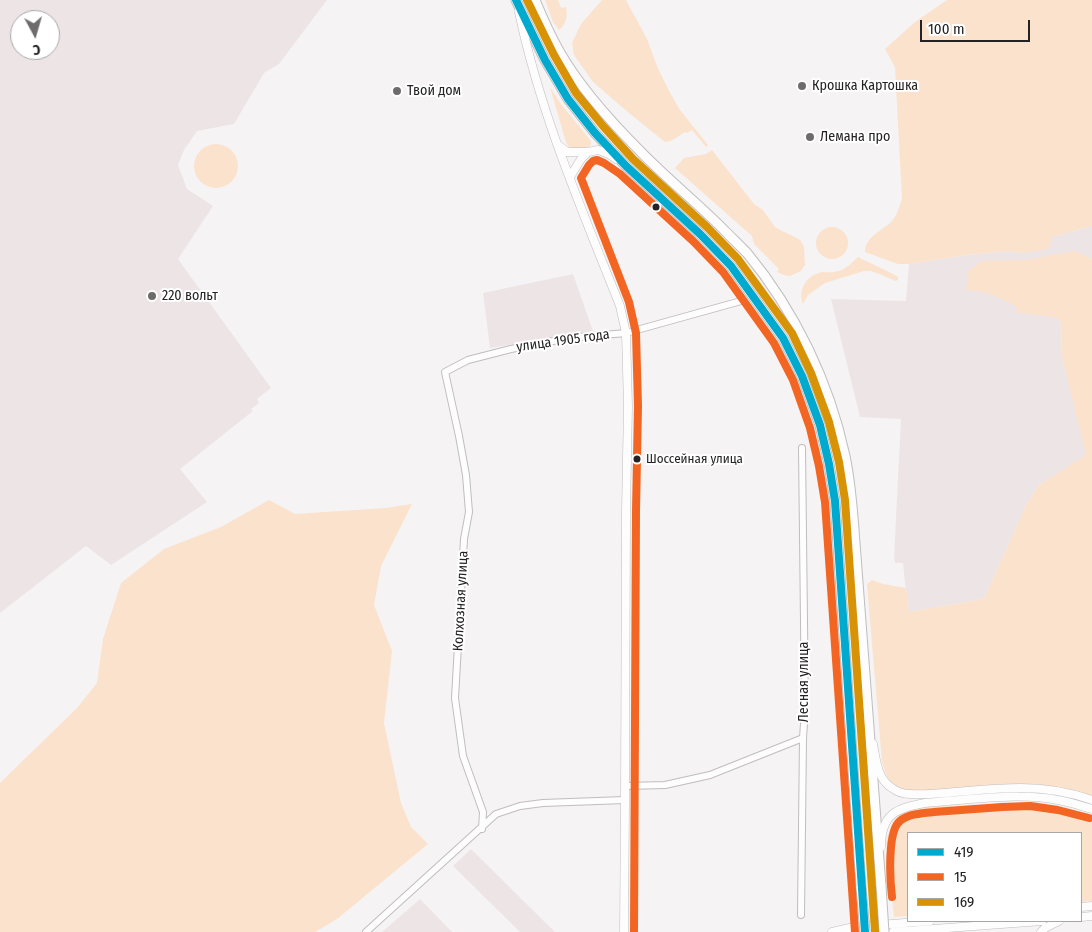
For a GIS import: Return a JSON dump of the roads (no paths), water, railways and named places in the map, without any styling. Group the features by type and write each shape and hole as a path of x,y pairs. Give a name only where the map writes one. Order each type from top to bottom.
{"main road":[{"path":"534,0 559,51 583,88 640,152 714,220 746,253 773,289 798,330 817,369 836,423 845,456 851,496 884,932"},
{"path":"517,3 545,60 568,99 626,166 700,234 731,266 783,338 802,376 820,424 835,501 865,932"}],"street":[{"path":"517,3 532,65 558,145 620,306 626,332 628,406 624,932"},
{"path":"558,145 568,152 598,150 609,154 626,166"},
{"path":"570,177 581,159 588,152"},
{"name":"улица 1905 года","path":"445,372 468,360 510,349 569,338 626,332 741,301"},
{"name":"Колхозная улица","path":"445,372 466,475 469,512 464,540 455,698 463,756 483,812 482,828"},
{"name":"Лесная улица","path":"801,915 805,709 802,448"},
{"path":"869,720 879,770 890,788 899,792 925,794 1040,788 1060,791 1092,800"},
{"path":"625,786 665,785 710,775 803,738"},
{"path":"881,886 881,839 883,829 887,820 894,812 901,808 925,803 1039,797 1092,809"},
{"path":"366,932 496,814 520,806 542,803 625,800"},
{"path":"483,812 496,814"},
{"path":"832,932 854,927 917,922"},
{"path":"893,932 1031,922"},
{"path":"1041,932 1057,922"},
{"path":"986,926 1000,932"}],"place":[{"name":"Крошка Картошка","path":"802,86"},
{"name":"Твой дом","path":"397,91"},
{"name":"Лемана про","path":"810,137"},
{"name":"220 вольт","path":"152,296"},
{"name":"Шоссейная улица","path":"637,459"}]}
